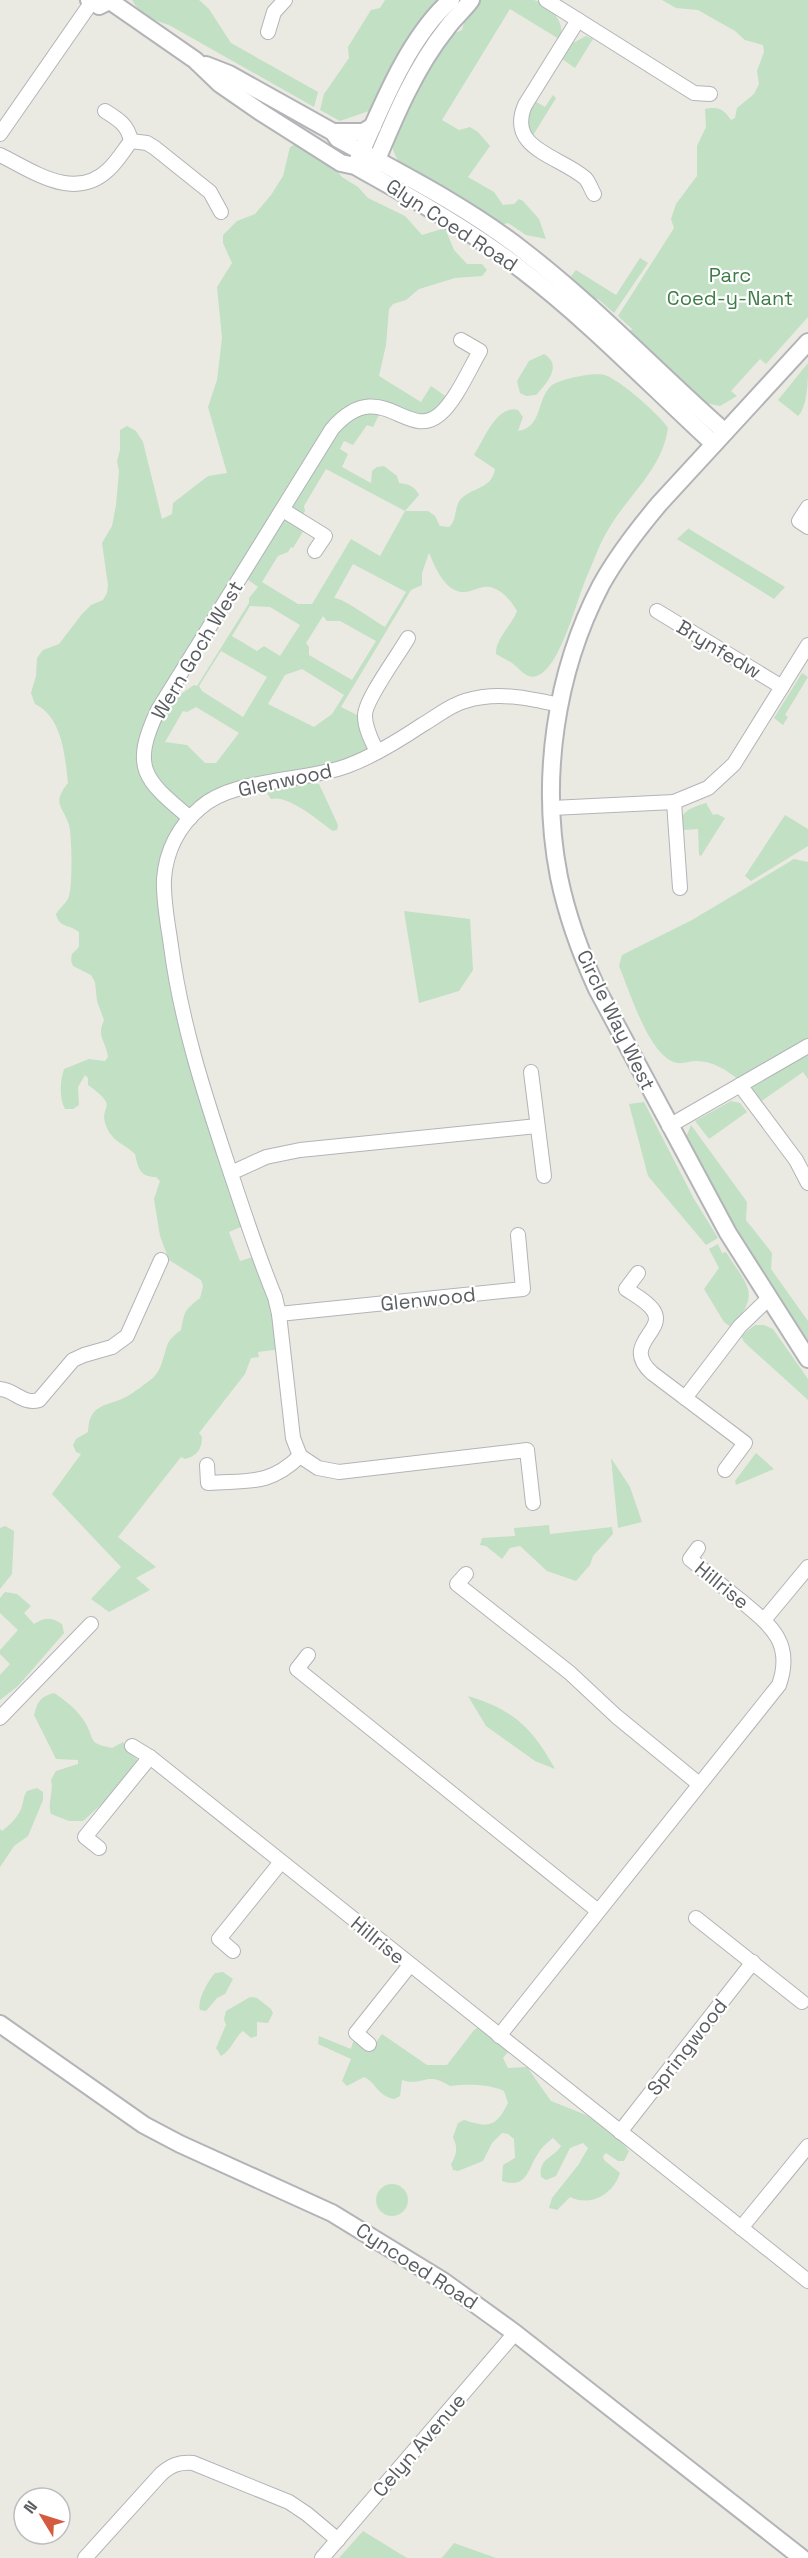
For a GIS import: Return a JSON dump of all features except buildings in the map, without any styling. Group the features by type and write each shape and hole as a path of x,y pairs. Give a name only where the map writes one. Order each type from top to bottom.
{"street":[{"path":"268,32 274,12 285,0"},
{"path":"366,163 373,126 414,47 441,9 452,0"},
{"path":"366,163 422,66 447,28 471,0"},
{"path":"546,0 694,93 710,94"},
{"path":"0,134 90,1"},
{"name":"Glyn Coed Road","path":"90,1 99,6 110,1 195,60 220,84 293,134 341,163 366,163"},
{"path":"578,20 525,105 521,126 527,140 586,179 594,194"},
{"name":"Glyn Coed Road","path":"195,60 229,74 333,132 366,163 459,207 535,259 719,439"},
{"path":"0,155 53,182 87,183 109,170 131,141 124,124 105,111"},
{"name":"Glyn Coed Road","path":"333,132 363,132 373,126"},
{"path":"131,141 147,143 155,148 210,192 221,212"},
{"name":"Wern Goch West","path":"190,818 161,793 146,773 144,752 152,724 332,429 356,410 376,406 387,407 415,422 424,422 439,415 480,351 461,340"},
{"name":"Circle Way West","path":"808,342 640,527 607,576 582,626 559,705 552,808 559,878 587,966 607,1010 728,1233 808,1359"},
{"path":"808,507 799,521 808,527"},
{"path":"283,510 325,536 315,551"},
{"name":"Brynfedw","path":"657,611 782,687"},
{"path":"377,752 367,728 365,712 371,698 408,638"},
{"name":"Brynfedw","path":"552,808 674,802 708,788 728,771 808,645"},
{"name":"Glenwood","path":"300,1456 293,1438 279,1314 185,1027 164,894 169,853 183,826 190,818 202,806 228,792 332,771 377,752 465,701 481,697 510,696 559,705"},
{"path":"674,802 680,888"},
{"path":"669,1126 808,1046"},
{"path":"531,1072 544,1176"},
{"path":"740,1084 796,1160 808,1183"},
{"path":"231,1173 266,1157 300,1150 537,1126"},
{"name":"Glenwood","path":"279,1314 523,1289 518,1235"},
{"path":"0,1389 12,1392 25,1401 39,1400 73,1360 120,1343 131,1328 160,1260"},
{"path":"638,1273 626,1289 649,1306 656,1317 655,1324 641,1348 642,1362 652,1373 745,1443 725,1470"},
{"path":"685,1398 740,1326 768,1299"},
{"path":"207,1465 208,1483 267,1479 282,1472 300,1456 318,1468 339,1472 527,1450 533,1503"},
{"name":"Hillrise","path":"132,1746 150,1757 499,2036 778,1685 784,1664 776,1633 764,1620 690,1559 698,1548"},
{"name":"Hillrise","path":"764,1620 808,1567"},
{"path":"466,1574 457,1584 570,1673 615,1716 699,1784"},
{"path":"0,1718 91,1624"},
{"path":"308,1655 297,1669 598,1911"},
{"path":"99,1848 85,1837 150,1757"},
{"path":"233,1950 219,1939 281,1862"},
{"path":"696,1918 802,2002"},
{"name":"Springwood","path":"620,2132 753,1962"},
{"path":"369,2044 356,2033 410,1965"},
{"name":"Cyncoed Road","path":"0,2024 144,2125 362,2229 462,2294 802,2558"},
{"path":"499,2036 808,2281"},
{"path":"741,2228 808,2146"},
{"name":"Celyn Avenue","path":"322,2558 515,2333"},
{"path":"85,2558 160,2474 169,2467 182,2463 193,2463 289,2502 338,2540"}],"green space":[{"path":"132,0 199,0 209,9 231,43 318,92 314,107 169,25 148,16 139,10"},
{"path":"385,0 442,0 373,112 369,111 340,121 320,110 324,94 349,58 348,47 371,10 380,8"},
{"path":"478,0 534,0 546,6 556,15 561,27 559,39 510,9 442,120 459,130 470,127 478,132 490,146 468,177 494,192 503,205 514,204 519,199 523,201 539,219 546,239 526,235 508,223 494,227 466,205 467,200 413,169 401,165 394,152 392,139 394,129 447,41 453,34 462,30 467,12"},
{"name":"Parc Coed-y-Nant","path":"662,0 808,0 808,317 766,364 760,359 731,391 737,396 720,406 700,402 628,334 632,329 618,316 674,228 671,219 676,204 697,176 697,146 706,127 705,109 717,108 726,113 731,120 735,118 737,108 754,94 759,84 757,71 764,52 763,45 745,40 735,31 698,10 676,8"},
{"path":"586,36 593,39 575,68 562,59 573,43"},
{"path":"553,95 556,98 532,137 528,124 529,114 535,101 545,107"},
{"path":"298,143 332,165 342,177 358,187 368,198 405,216 422,235 445,228 454,250 467,264 482,264 487,270 482,276 455,278 419,289 406,300 393,304 389,309 386,345 379,376 421,402 431,386 451,400 432,419 383,407 373,427 367,425 353,445 344,441 340,449 348,454 342,467 371,483 372,471 384,466 397,476 399,483 411,486 419,495 405,511 428,511 435,516 440,526 449,527 454,520 460,500 487,484 493,475 495,469 474,455 497,417 510,410 518,410 523,417 518,431 526,428 532,424 546,392 555,383 585,375 605,375 639,398 668,428 665,443 652,470 616,517 602,541 568,630 547,669 539,675 527,676 512,663 496,654 498,643 517,611 504,594 494,588 484,587 464,592 455,590 440,576 429,553 422,573 422,585 411,590 341,707 365,719 377,752 215,799 169,853 173,958 248,1224 229,1232 240,1261 259,1255 282,1349 258,1352 259,1357 251,1358 245,1374 199,1433 202,1437 198,1451 189,1458 181,1457 118,1537 156,1567 136,1578 150,1590 109,1612 91,1599 121,1567 52,1494 81,1454 76,1452 73,1445 76,1439 88,1432 89,1423 95,1411 126,1397 153,1378 161,1366 168,1343 181,1330 186,1311 200,1298 203,1286 201,1280 169,1260 160,1236 154,1199 160,1181 156,1177 143,1173 135,1154 110,1133 104,1120 106,1103 88,1085 88,1078 85,1075 78,1087 79,1105 73,1109 65,1109 63,1105 61,1089 64,1069 89,1059 105,1061 108,1057 101,1035 104,1020 97,1001 95,982 91,975 73,966 71,960 72,954 79,947 79,932 59,922 56,914 68,899 71,885 70,831 59,801 68,783 67,772 57,727 44,710 35,704 31,693 36,676 37,658 43,650 59,644 82,614 91,605 103,600 107,593 102,543 112,526 116,505 120,430 127,426 136,431 143,442 162,519 172,514 173,503 208,476 227,473 208,407 217,380 222,338 217,287 232,263 223,243 223,235 237,221 255,214 271,195 283,176 290,147","holes":["326,469 405,511 380,556 351,539 312,604 298,604 262,582 278,556 288,552 291,547 293,548 307,525 299,520 305,511 304,506","353,564 406,592 385,627 334,598","243,576 258,587 249,598 249,603 197,686 194,685 181,694 172,689","250,606 270,607 300,625 280,656 264,646 257,651 232,636","323,616 327,621 340,621 376,641 352,680 309,655 309,647 306,643","221,651 267,677 243,717 202,691 199,686","302,669 344,695 332,714 314,727 268,704 285,675","196,707 239,733 216,763 205,763 187,745 165,742 183,711 187,712"]},
{"path":"640,258 648,263 614,313 598,299 595,302 587,296 571,276 576,270 616,295"},
{"path":"544,354 550,358 553,369 548,380 536,395 526,396 520,393 517,381 529,361"},
{"path":"808,363 806,399 798,416 778,400"},
{"path":"689,528 785,587 774,599 677,539"},
{"path":"802,673 808,677 785,715 788,717 783,725 774,718"},
{"path":"305,782 319,784 338,825 337,830 333,831 286,800 271,799 267,793 270,790"},
{"path":"706,803 713,815 717,814 725,818 701,856 699,855 698,829 684,830 682,819 687,811"},
{"path":"785,815 808,829 808,846 751,881 745,876"},
{"path":"794,859 808,862 808,1039 738,1079 714,1064 696,1061 678,1063 668,1059 658,1050 642,1022 619,966 622,955 692,920"},
{"path":"404,911 470,919 473,970 459,991 419,1003"},
{"path":"808,1046 808,1079 803,1072 756,1105 740,1085"},
{"path":"731,1101 740,1103 747,1112 709,1139 695,1121"},
{"path":"644,1102 694,1199 718,1238 706,1245 648,1176 629,1104"},
{"path":"691,1125 747,1202 746,1220 772,1253 771,1269 808,1321 808,1340 739,1240 685,1140"},
{"path":"718,1244 722,1253 726,1252 748,1290 749,1297 746,1306 732,1328 724,1322 704,1289 719,1268 709,1249"},
{"path":"755,1325 764,1325 773,1329 808,1379 808,1400 744,1342 741,1336"},
{"path":"756,1453 774,1469 736,1485 735,1481"},
{"path":"611,1458 630,1487 642,1522 618,1528"},
{"path":"549,1525 550,1534 612,1527 613,1534 593,1556 590,1565 576,1581 547,1571 520,1546 510,1548 502,1559 486,1546 480,1545 482,1538 515,1536 514,1528"},
{"path":"5,1526 14,1531 12,1574 0,1589 0,1528"},
{"path":"5,1592 17,1594 31,1606 24,1613 34,1624 45,1619 55,1620 62,1624 64,1633 18,1686 0,1700 0,1675 10,1664 0,1654 0,1650 18,1630 0,1613 0,1598"},
{"path":"54,1693 80,1715 96,1743 112,1748 123,1742 138,1761 124,1784 83,1821 69,1821 51,1814 50,1810 51,1780 56,1771 78,1764 78,1760 56,1759 34,1715 40,1700"},
{"path":"468,1696 510,1714 520,1722 538,1742 555,1769 535,1761 486,1726"},
{"path":"37,1788 43,1792 43,1800 28,1836 14,1846 0,1867 0,1829 2,1831 17,1817 27,1791"},
{"path":"223,1972 233,1979 225,1994 217,1998 206,2011 200,2010 202,1996 209,1981 215,1973"},
{"path":"250,1997 257,1998 273,2013 268,2023 257,2022 257,2036 251,2038 243,2031 228,2051 221,2056 216,2048 226,2025 224,2019 226,2011"},
{"path":"483,2024 512,2047 503,2058 508,2068 527,2067 551,2101 586,2115 618,2137 629,2151 624,2161 618,2161 606,2153 603,2156 604,2160 620,2173 617,2181 606,2193 593,2200 585,2201 570,2197 557,2210 549,2208 552,2198 579,2164 588,2148 583,2143 570,2148 556,2176 546,2180 541,2177 542,2166 561,2146 553,2138 540,2150 526,2176 517,2182 502,2181 503,2165 515,2158 514,2139 508,2134 502,2133 492,2143 483,2161 458,2171 453,2170 451,2164 456,2148 453,2137 458,2123 464,2120 491,2124 496,2121 508,2103 504,2091 477,2085 450,2086 435,2079 415,2082 402,2080 400,2096 394,2099 384,2095 364,2077 347,2086 342,2081 351,2059 318,2044 319,2036 351,2049 353,2042 359,2039 373,2046 382,2034 427,2065 447,2065 474,2030"},
{"path":"392,2184 403,2189 408,2200 403,2211 392,2216 381,2211 376,2200 381,2189"},
{"path":"363,2531 407,2558 339,2558"},
{"path":"454,2543 496,2558 442,2558"}]}
